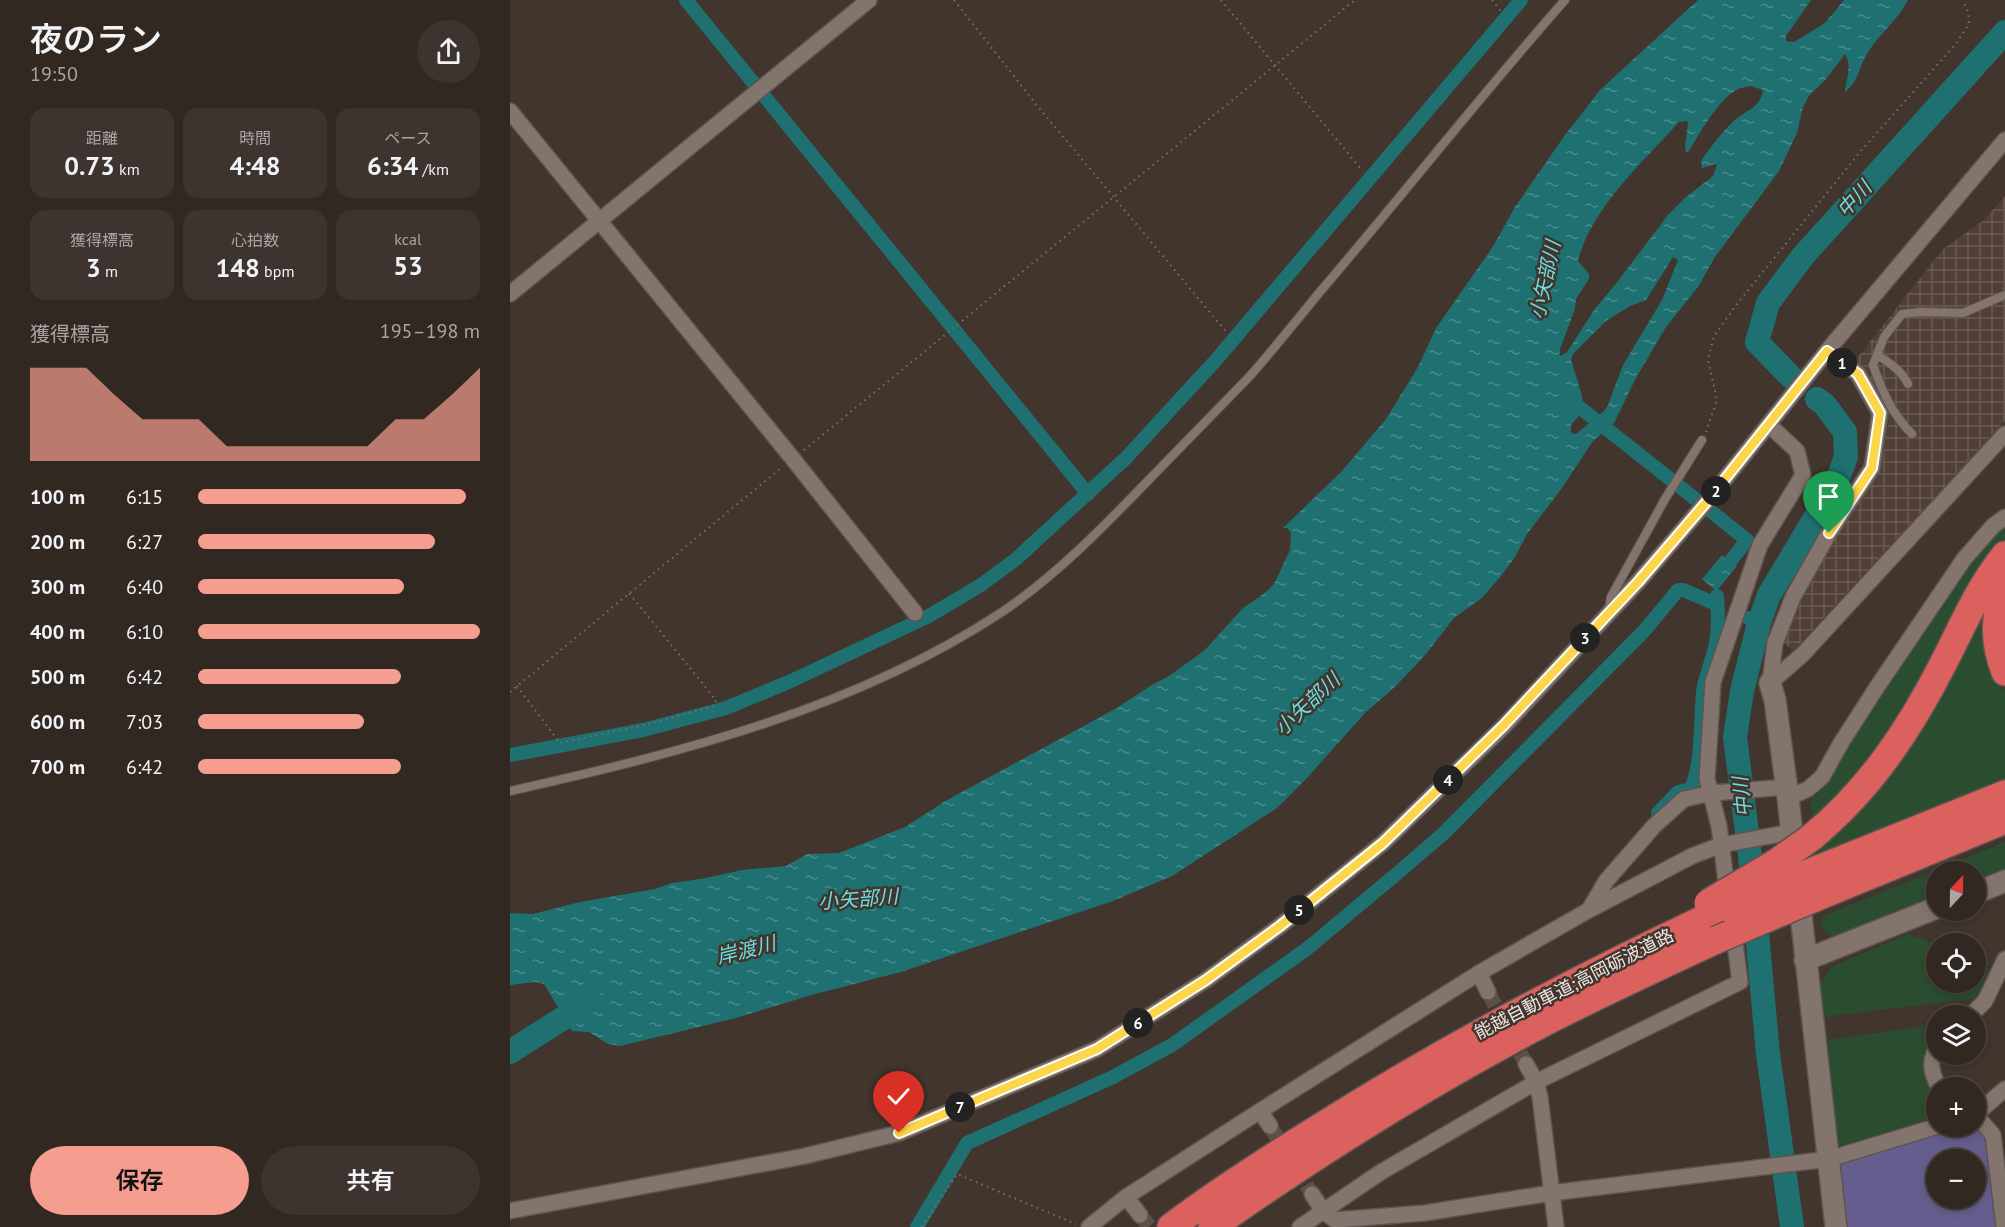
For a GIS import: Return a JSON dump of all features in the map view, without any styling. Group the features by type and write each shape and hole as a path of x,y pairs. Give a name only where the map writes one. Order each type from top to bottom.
{"highway":[{"path":"1171,1227 1269,1159 1588,966 1712,919 1777,862 1792,835 1847,806 1868,783 1907,730 1980,591 2005,555"},
{"path":"2005,588 1995,632 2005,672"},
{"name":"能越自動車道;高岡砺波道路","path":"1820,882 2005,794"},
{"name":"能越自動車道;高岡砺波道路","path":"1212,1227 1366,1124 1548,1021 1712,919 2005,820"},
{"path":"1820,882 1867,881 2005,828"}],"street":[{"path":"510,294 869,0"},
{"path":"510,111 915,613"},
{"path":"510,1211 805,1156 899,1133 1097,1049 1206,980 1280,926 1383,843 1503,726 1608,614 1709,499 1827,351 2005,140"},
{"path":"1827,351 1858,374 1880,413 1872,468 1829,533 1793,597 1775,643 1770,683 1775,700 1787,792 1836,1227"},
{"path":"1300,1227 1382,1172 1536,1082 1740,982 1718,793 1707,779 1713,682 1760,545 1803,476 1797,452 1769,426"},
{"path":"1770,683 1803,654 2005,434"},
{"path":"1589,910 1606,881 1654,826 1684,799 1752,789 1787,792 1808,789 1822,777 1877,687 1964,559 1993,526 2005,517"},
{"path":"1087,1227 1126,1197 1260,1111 1479,973 1589,910 1692,856 1725,844 1792,835"},
{"path":"1986,889 2005,881"},
{"path":"1805,960 1926,912"},
{"path":"1981,1005 2005,959"},
{"path":"1479,973 1488,992"},
{"path":"1526,1064 1536,1082 1540,1097 1556,1227"},
{"path":"1986,1105 2005,1089"},
{"path":"1260,1111 1270,1126"},
{"path":"1986,1126 1993,1135 2004,1227"},
{"path":"1312,1194 1323,1211 1335,1220 1425,1213 1551,1192 1829,1159 1926,1130"},
{"path":"1126,1197 1140,1215"}],"lane":[{"path":"510,791 705,744 866,685 954,641 1036,588 1107,523 1250,376 1565,0"},
{"path":"1912,434 1898,421 1880,384 1874,365 1884,337 1902,314 1963,313 2005,295"},
{"path":"1877,355 1890,363 1908,384"},
{"path":"1608,614 1611,597 1665,499 1702,440"}],"path":[{"path":"954,0 1028,95 1227,334"},
{"path":"1221,0 1360,169"},
{"path":"510,692 1355,0"},
{"path":"1492,0 1502,13"},
{"path":"1702,440 1712,420 1717,400 1708,360 1714,336 1737,304 1860,152 1955,45 1969,24 1968,12 1963,0"},
{"path":"517,686 560,743 649,724 714,706 716,700 629,593"},
{"path":"922,1227 957,1174 1087,1227"}],"shaded area":[{"path":"2005,196 2005,421 1793,651 1782,641 1799,602 1832,541 1870,485 1884,451 1888,422 1877,390 1854,362 1943,249 1983,221"}],"green space":[{"path":"2005,525 2005,543 1956,618 1879,752 1813,822 1810,801 1820,791 1948,590 1988,539"},
{"path":"1991,592 1994,678 2005,690 2005,781 1820,855 1817,843"},
{"path":"2005,842 2005,873 1986,881 1986,861 1958,861"},
{"path":"1926,874 1926,904 1837,940 1823,930 1821,917"},
{"path":"1908,934 1926,940 1926,993 1980,993 1978,998 1822,1017 1818,989 1831,967"},
{"path":"1986,966 1990,970 1986,979"},
{"path":"1926,1026 1926,1050 1923,1063 1928,1077 1926,1077 1926,1124 1837,1146 1828,1040"}],"water":[{"name":"小矢部川","path":"1698,0 1811,0 1786,36 1786,41 1794,42 1825,23 1844,0 1908,0 1872,47 1856,79 1846,91 1849,67 1845,54 1826,79 1809,96 1803,107 1797,133 1779,171 1715,257 1698,287 1666,327 1636,378 1614,423 1593,441 1562,488 1527,534 1515,557 1501,576 1482,598 1454,618 1426,654 1396,686 1365,713 1277,808 1172,876 1113,901 901,972 815,994 736,1018 620,1046 608,1044 589,1032 572,1031 544,984 536,982 510,985 510,913 533,914 580,902 655,889 672,883 742,870 786,866 807,854 839,853 905,827 947,800 1115,709 1169,676 1205,650 1242,609 1274,584 1290,550 1291,533 1287,528 1283,528 1342,471 1386,419 1418,367 1436,328 1492,248 1515,207 1565,135 1600,90","holes":["1751,86 1763,90 1762,96 1753,108 1731,123 1701,161 1702,168 1717,165 1713,176 1686,197 1668,215 1594,310 1567,352 1560,356 1560,349 1575,309 1576,299 1589,279 1589,274 1578,261 1594,222 1606,204 1679,122 1687,121 1688,124 1686,152 1689,151 1720,104 1733,92","1673,257 1678,260 1662,300 1623,365 1608,405 1576,434 1571,433 1571,425 1583,411 1582,395 1571,360 1573,354 1606,321 1630,306 1646,300"]},
{"path":"1722,555 1726,558 1728,556 1737,566 1718,589 1719,596 1714,596 1714,589 1702,579"}],"building":[{"path":"1926,1136 1984,1137 1986,1149 1926,1149 1926,1209 1986,1209 1986,1150 1996,1227 1847,1227 1840,1165 1843,1162"}],"waterway":[{"path":"686,0 1088,494"},
{"path":"510,755 643,730 726,708 791,681 927,617 981,585 1016,559 1126,458 1216,360 1521,0"},
{"name":"中川","path":"1791,377 1757,342 1768,303 1803,256 2005,32"},
{"path":"1569,399 1694,498"},
{"name":"中川","path":"1792,1227 1768,1054 1750,856 1735,737 1742,691 1759,623 1769,595 1837,481 1846,457 1845,432 1825,405 1817,399"},
{"path":"1708,509 1747,540 1732,559"},
{"path":"917,1227 967,1143 1113,1077 1172,1045 1308,948 1444,833 1644,631 1678,590 1714,603"},
{"path":"1658,813 1678,792 1691,789 1695,778 1698,766 1703,692 1717,637 1717,596"},
{"path":"1748,618 1759,623"},
{"name":"岸渡川","path":"510,1052 590,1001"}],"tunnel":[{"path":"1488,992 1526,1064"},
{"path":"1270,1126 1312,1194"},
{"path":"1140,1215 1150,1227"}],"route":[{"path":"899,1133 1097,1049 1206,980 1280,926 1383,843 1503,726 1638,582 1769,426 1827,351 1858,374 1880,413 1872,468 1829,533"}]}
